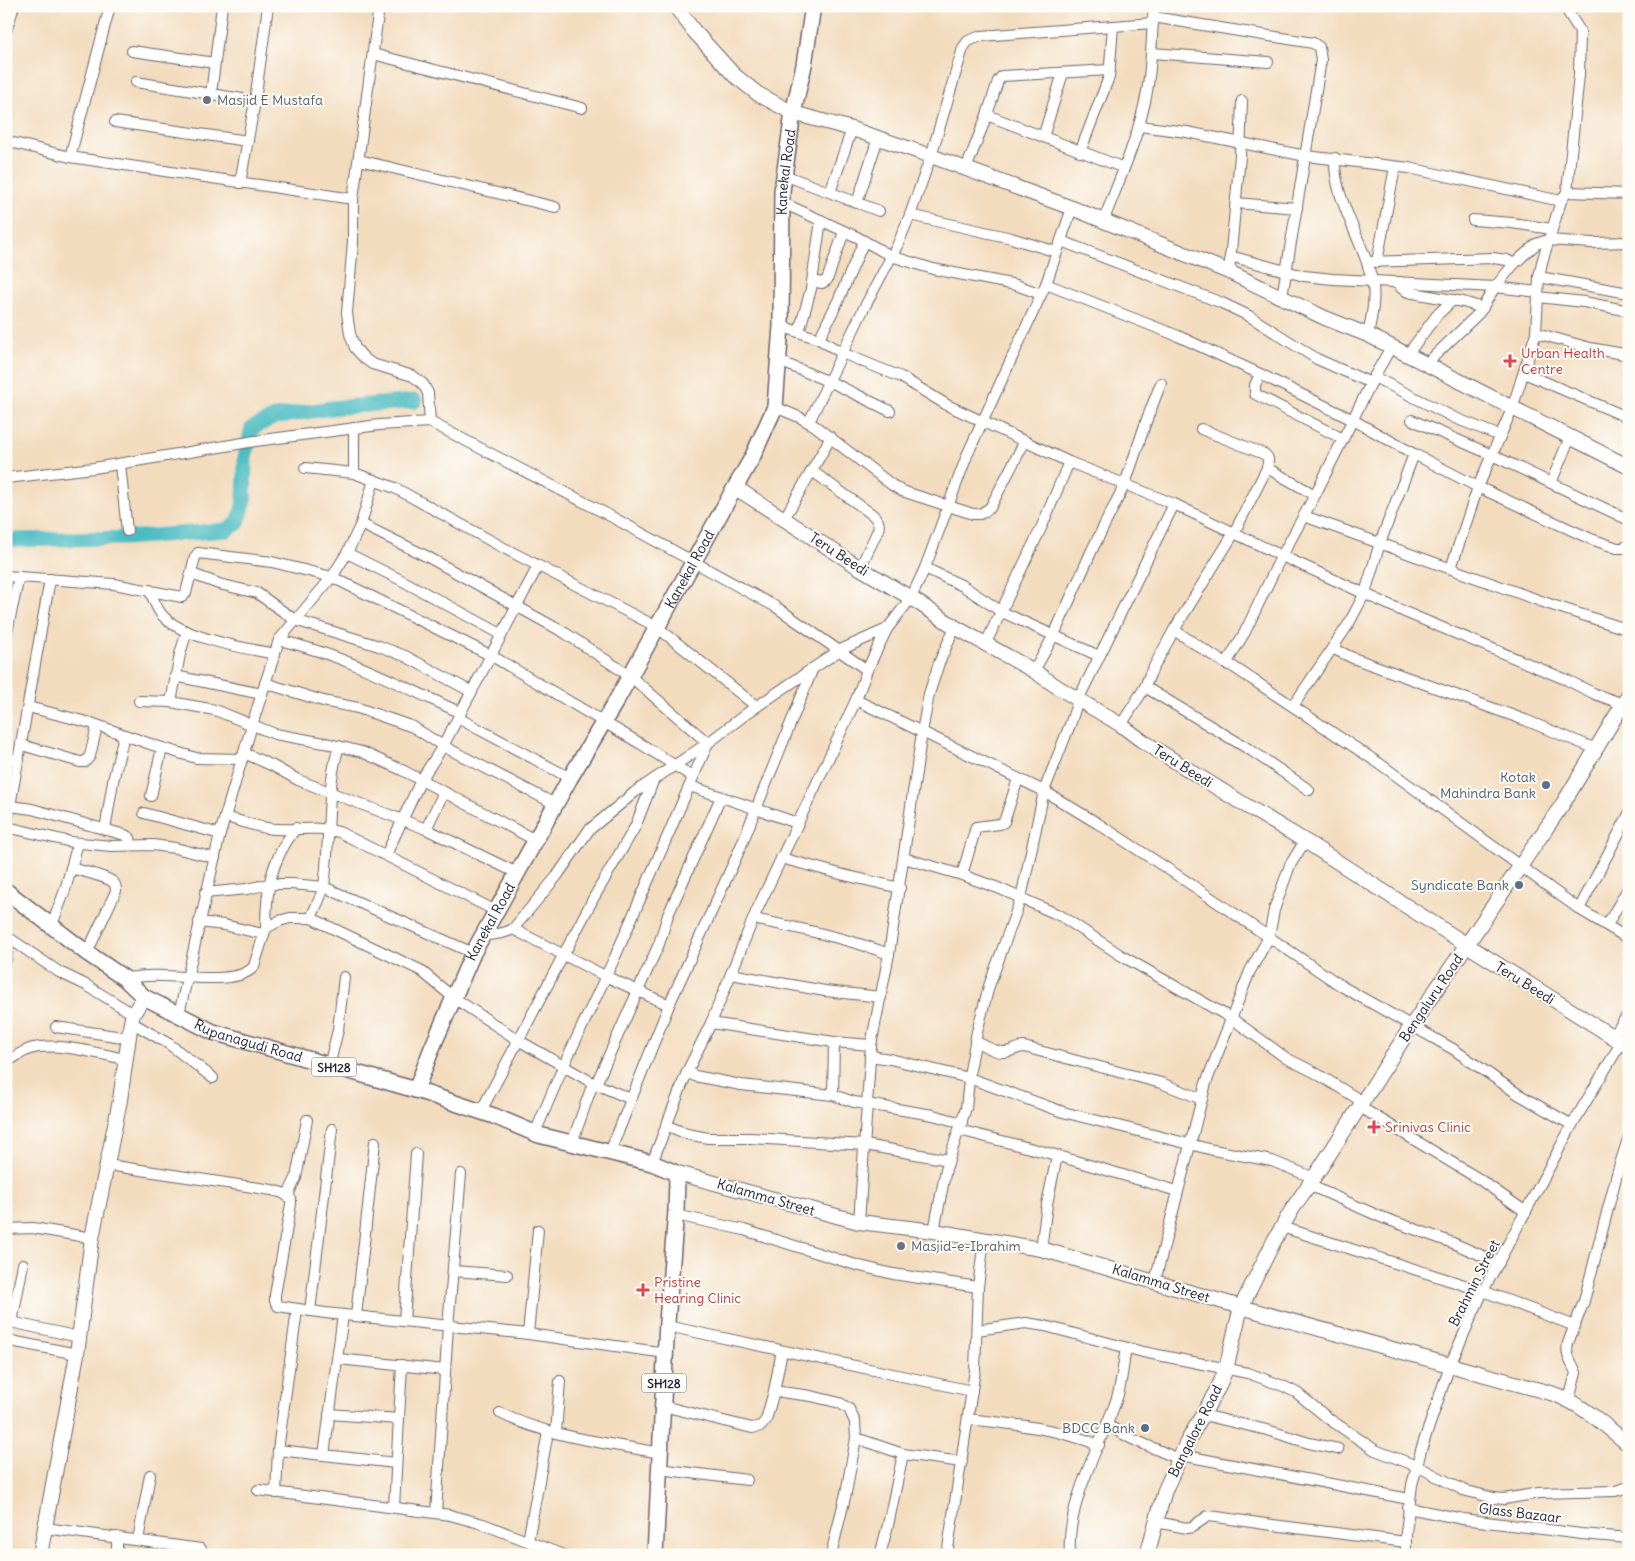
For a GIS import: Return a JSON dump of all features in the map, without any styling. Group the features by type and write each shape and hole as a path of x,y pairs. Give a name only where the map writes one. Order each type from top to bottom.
{"main road":[{"name":"Kanekal Road","path":"416,1090 473,953 555,804 736,488 775,407 781,326 784,175 792,112 804,64 813,6"},
{"name":"Rupanagudi Road","path":"6,891 87,953 124,978 144,997 213,1032 416,1090 481,1111 535,1133 652,1163 674,1172"},
{"name":"SH128","path":"655,1555 667,1326 676,1213 677,1179 674,1172"}],"street":[{"path":"6,31 14,6"},
{"path":"70,157 110,6"},
{"path":"212,94 222,6"},
{"path":"240,183 255,101 268,6"},
{"path":"675,6 694,31 734,75 758,94 792,112 852,129 931,156 1072,208 1229,272 1426,364 1629,467"},
{"path":"1451,568 1478,487 1512,409 1524,373 1536,333 1539,277 1548,240 1564,197 1579,75 1580,31 1564,6"},
{"path":"379,7 353,199 353,242 347,313 350,334 355,348 364,358 372,364 413,376 423,384 428,394 430,422"},
{"path":"1103,222 1144,108 1152,52 1153,15"},
{"path":"808,422 892,256 910,215 931,156 963,48 968,41 981,36 1113,26 1153,15 1313,43 1319,47 1321,60 1282,298"},
{"path":"1080,152 1110,70 1113,26"},
{"path":"132,51 215,63"},
{"path":"1152,52 1268,62"},
{"path":"373,54 582,108"},
{"path":"966,169 998,81 1002,76 1006,74 1110,70"},
{"path":"1043,137 1063,73"},
{"path":"136,82 255,101"},
{"path":"1229,272 1236,202 1242,101"},
{"path":"987,115 1124,168"},
{"path":"115,122 248,141"},
{"path":"1139,126 1186,132 1306,156 1395,166 1564,197 1629,194"},
{"path":"830,192 852,129"},
{"path":"857,203 878,138"},
{"path":"6,141 70,157 353,199"},
{"path":"1335,158 1334,170 1337,184 1372,262"},
{"path":"359,160 555,207"},
{"path":"1368,336 1373,306 1372,262 1395,166"},
{"path":"784,175 879,211"},
{"path":"782,202 892,256 933,269 1043,289 1178,336 1353,420 1478,487 1591,539 1617,548 1629,545"},
{"path":"1236,202 1297,208"},
{"path":"652,1163 687,1072 711,1023 753,919 856,700 867,670 887,630 911,598 925,568 968,453 1043,289 1072,208"},
{"path":"910,215 1012,238 1057,252"},
{"path":"799,332 812,282 821,220"},
{"path":"1472,220 1552,229"},
{"path":"812,282 822,283 827,280 844,232"},
{"path":"1426,364 1483,308 1514,264 1536,244 1548,240 1592,243 1629,242"},
{"path":"819,339 838,302 864,241"},
{"path":"1060,241 1222,303 1249,316 1317,359 1372,380 1455,418 1500,436"},
{"path":"1230,256 1304,276 1496,287 1629,311"},
{"path":"1372,262 1493,258 1507,260 1514,264"},
{"path":"1539,277 1629,293"},
{"path":"1400,282 1401,288 1404,291 1453,300 1483,308"},
{"path":"1407,355 1437,314 1453,300"},
{"path":"781,326 819,339 842,353 901,376 947,405 1069,462 1174,504 1282,556 1365,593 1595,694 1626,699"},
{"path":"1536,333 1590,348 1629,355"},
{"path":"1226,664 1315,495 1372,380 1391,348"},
{"path":"779,361 828,381 890,412"},
{"path":"1524,373 1629,418"},
{"path":"1260,374 1255,385 1255,394 1343,439"},
{"path":"1034,671 1054,635 1092,550 1125,484 1161,383"},
{"path":"775,407 808,422 831,437 892,486 947,506 980,514 990,508 1025,441"},
{"path":"1412,420 1492,455 1629,520"},
{"path":"6,478 120,464 255,441 354,428 430,422 601,510 776,607 867,670"},
{"path":"354,428 354,473"},
{"path":"1121,725 1145,686 1174,630 1234,533 1267,468 1269,460 1264,454 1201,429"},
{"path":"784,519 831,437"},
{"path":"1551,483 1570,437"},
{"path":"1293,706 1348,625 1365,593 1380,543 1414,454"},
{"path":"985,645 1042,526 1069,462"},
{"path":"120,464 127,531"},
{"path":"305,468 354,473 395,488 538,566 657,627 756,706"},
{"path":"1267,468 1315,495"},
{"path":"812,471 874,515 880,524 860,568"},
{"path":"178,1014 220,834 279,640 332,577 347,552 361,524 374,480"},
{"name":"Teru Beedi","path":"736,488 955,627 1034,671 1121,725 1141,740 1305,841 1621,1043"},
{"path":"934,1231 942,1183 966,1108 975,1041 989,986 1021,898 1044,791 1078,700 1174,504"},
{"path":"1304,516 1549,604 1629,630"},
{"path":"361,524 426,556 564,633 630,676 708,743"},
{"path":"347,552 501,634"},
{"path":"6,576 114,584 182,597 186,593 195,557 198,553 202,553 272,562 332,577 492,656 673,765 691,782 720,797 797,823"},
{"path":"386,855 422,780 443,746 492,656 515,606 538,566"},
{"path":"925,568 963,586 1002,612 1099,656"},
{"path":"192,574 218,584 257,593 295,620 405,656 472,692"},
{"path":"6,636 19,577"},
{"path":"50,580 7,828 78,843 93,845 153,845 175,848 215,858"},
{"path":"150,590 162,615 178,628 231,645 275,654"},
{"path":"859,1222 866,1145 871,1045 890,954 912,795 929,694 939,663 955,627"},
{"path":"484,935 508,932 513,929 557,876 589,830 635,792 708,743 756,706 840,650 887,630"},
{"path":"1174,630 1383,766 1579,909 1629,939"},
{"path":"171,702 175,676 187,632"},
{"path":"279,640 345,660 459,715 570,778"},
{"path":"1332,648 1353,658 1525,720 1596,749"},
{"path":"610,1152 669,1005 738,851 813,668"},
{"path":"175,676 262,694"},
{"path":"265,683 323,701 358,708 412,727 443,746 555,804"},
{"path":"1145,686 1252,751 1309,790"},
{"name":"Bengaluru Road","path":"1241,1307 1282,1226 1412,1025 1564,802 1626,699"},
{"path":"856,700 1044,791 1097,823 1343,987 1412,1025 1518,1094 1572,1125"},
{"path":"140,701 171,702 215,710 275,734 362,752 422,780 536,840"},
{"path":"28,707 57,713 196,758 243,756 273,766 298,780 426,830 517,873"},
{"path":"22,745 85,762 90,756 97,726"},
{"path":"106,830 113,781 124,735"},
{"path":"535,1133 708,743"},
{"path":"311,918 324,887 329,792 334,760 339,746"},
{"path":"151,796 162,748"},
{"path":"6,758 19,760"},
{"path":"481,1111 564,954 635,826 654,779"},
{"path":"962,875 976,827 1004,822 1018,779"},
{"path":"426,830 444,792"},
{"path":"572,1143 595,1084 659,944 668,915 720,797"},
{"path":"10,806 32,809 128,836 131,845"},
{"path":"144,813 220,834"},
{"path":"1579,909 1624,832 1629,814"},
{"path":"225,816 262,827 276,829 327,829 339,832 496,911"},
{"path":"124,978 161,975 223,977 240,976 250,971 254,966 265,931 269,884 276,859 296,828"},
{"path":"1155,1281 1206,1083 1250,971 1269,937 1274,910 1290,864 1305,841"},
{"path":"52,925 78,843"},
{"path":"781,858 844,876 900,888"},
{"path":"904,858 962,875 1061,916 1122,956 1231,1018 1286,1058 1314,1072 1355,1097 1361,1105 1526,1212"},
{"path":"71,868 107,879 114,882 116,887 116,891 87,953"},
{"path":"205,893 269,884 324,887 473,953"},
{"path":"1607,925 1629,886"},
{"path":"200,922 265,931 279,921 290,918 311,918 420,970 454,998 518,1040 595,1084 631,1099"},
{"path":"753,919 808,930 890,954"},
{"path":"513,929 605,976 669,1005"},
{"path":"6,960 8,937 59,972 86,985 213,1078"},
{"path":"731,974 825,991 881,997"},
{"path":"329,1066 338,1030 344,978"},
{"path":"40,1555 79,1337 92,1238 120,1100 132,1018 144,997"},
{"name":"Brahmin Street","path":"1406,1555 1409,1503 1417,1466 1450,1365 1483,1292 1572,1125 1621,1043 1629,1012"},
{"path":"711,1023 834,1042 871,1045"},
{"path":"56,1027 129,1038"},
{"path":"975,1041 1002,1052 1024,1047 1092,1064 1161,1083 1202,1099"},
{"path":"833,1095 834,1042"},
{"path":"6,1062 28,1049 41,1046 56,1046 125,1059"},
{"path":"870,1056 969,1078 1063,1112 1213,1150 1272,1161 1380,1217 1453,1243 1499,1263"},
{"path":"687,1072 695,1076 740,1086 833,1095 868,1105 933,1115 961,1127 1177,1191"},
{"path":"288,1195 296,1178 307,1120"},
{"path":"666,1125 687,1134 708,1138 751,1138 866,1145 949,1160"},
{"path":"310,1311 332,1129"},
{"path":"1569,1400 1576,1372 1566,1350 1584,1301 1618,1170 1629,1136"},
{"path":"356,1316 375,1142"},
{"path":"404,1321 416,1154"},
{"path":"1041,1249 1047,1204 1057,1156"},
{"path":"108,1165 272,1190 288,1195 292,1204 275,1302 278,1306 297,1310 528,1334 666,1353"},
{"name":"Kalamma Street","path":"674,1172 859,1222 934,1231 1041,1249 1554,1394 1586,1410 1629,1445"},
{"path":"436,1512 448,1326 461,1174"},
{"path":"676,1213 744,1230 856,1265 893,1274 978,1287"},
{"path":"1282,1226 1483,1292 1575,1326"},
{"path":"6,1229 33,1228 92,1238"},
{"path":"528,1334 538,1230"},
{"path":"947,1555 975,1370 978,1287 984,1240"},
{"path":"23,1264 10,1316 13,1320 18,1324 79,1337"},
{"path":"453,1271 507,1275"},
{"name":"Bangalore Road","path":"1146,1555 1165,1490 1226,1369 1241,1307"},
{"path":"276,1492 278,1450 297,1310"},
{"path":"324,1455 338,1359 342,1315"},
{"path":"977,1330 1036,1324 1126,1348 1248,1373 1297,1393 1329,1419 1376,1450 1417,1466 1463,1490 1504,1499 1539,1493 1615,1491 1629,1487"},
{"path":"667,1326 972,1391"},
{"path":"6,1340 76,1354"},
{"path":"1070,1555 1076,1502 1117,1398 1126,1348"},
{"path":"663,1406 752,1428 761,1426 766,1420 782,1351"},
{"path":"338,1359 445,1370"},
{"path":"394,1507 402,1366"},
{"path":"528,1541 552,1432 560,1381"},
{"path":"774,1391 811,1396 840,1403 849,1409 855,1422 856,1438 846,1493 831,1555"},
{"path":"500,1413 515,1421 552,1432 660,1452"},
{"path":"329,1414 399,1419"},
{"path":"1203,1415 1338,1449"},
{"path":"968,1419 1027,1425 1082,1438 1099,1445"},
{"name":"Glass Bazaar","path":"1107,1425 1132,1439 1180,1457 1409,1503 1463,1519 1629,1538"},
{"path":"856,1438 903,1454 962,1462"},
{"path":"278,1450 396,1463"},
{"path":"880,1555 903,1454"},
{"path":"659,1469 747,1480"},
{"path":"138,1540 150,1475"},
{"path":"258,1490 436,1512 483,1524 563,1555"},
{"path":"1156,1522 1187,1528 1192,1527 1208,1516 1406,1542"},
{"path":"45,1528 201,1548"},
{"path":"118,1537 118,1555"}],"waterway":[{"path":"6,540 127,538 226,530 238,523 244,504 245,457 252,428 275,417 331,408 415,401"}],"place":[{"name":"Masjid E Mustafa","path":"207,100"},
{"name":"Urban Health Centre","path":"1510,361"},
{"name":"Kotak Mahindra Bank","path":"1546,785"},
{"name":"Syndicate Bank","path":"1519,885"},
{"name":"Srinivas Clinic","path":"1374,1127"},
{"name":"Masjid-e-Ibrahim","path":"901,1246"},
{"name":"Pristine Hearing Clinic","path":"643,1290"},
{"name":"BDCC Bank","path":"1145,1428"}]}
